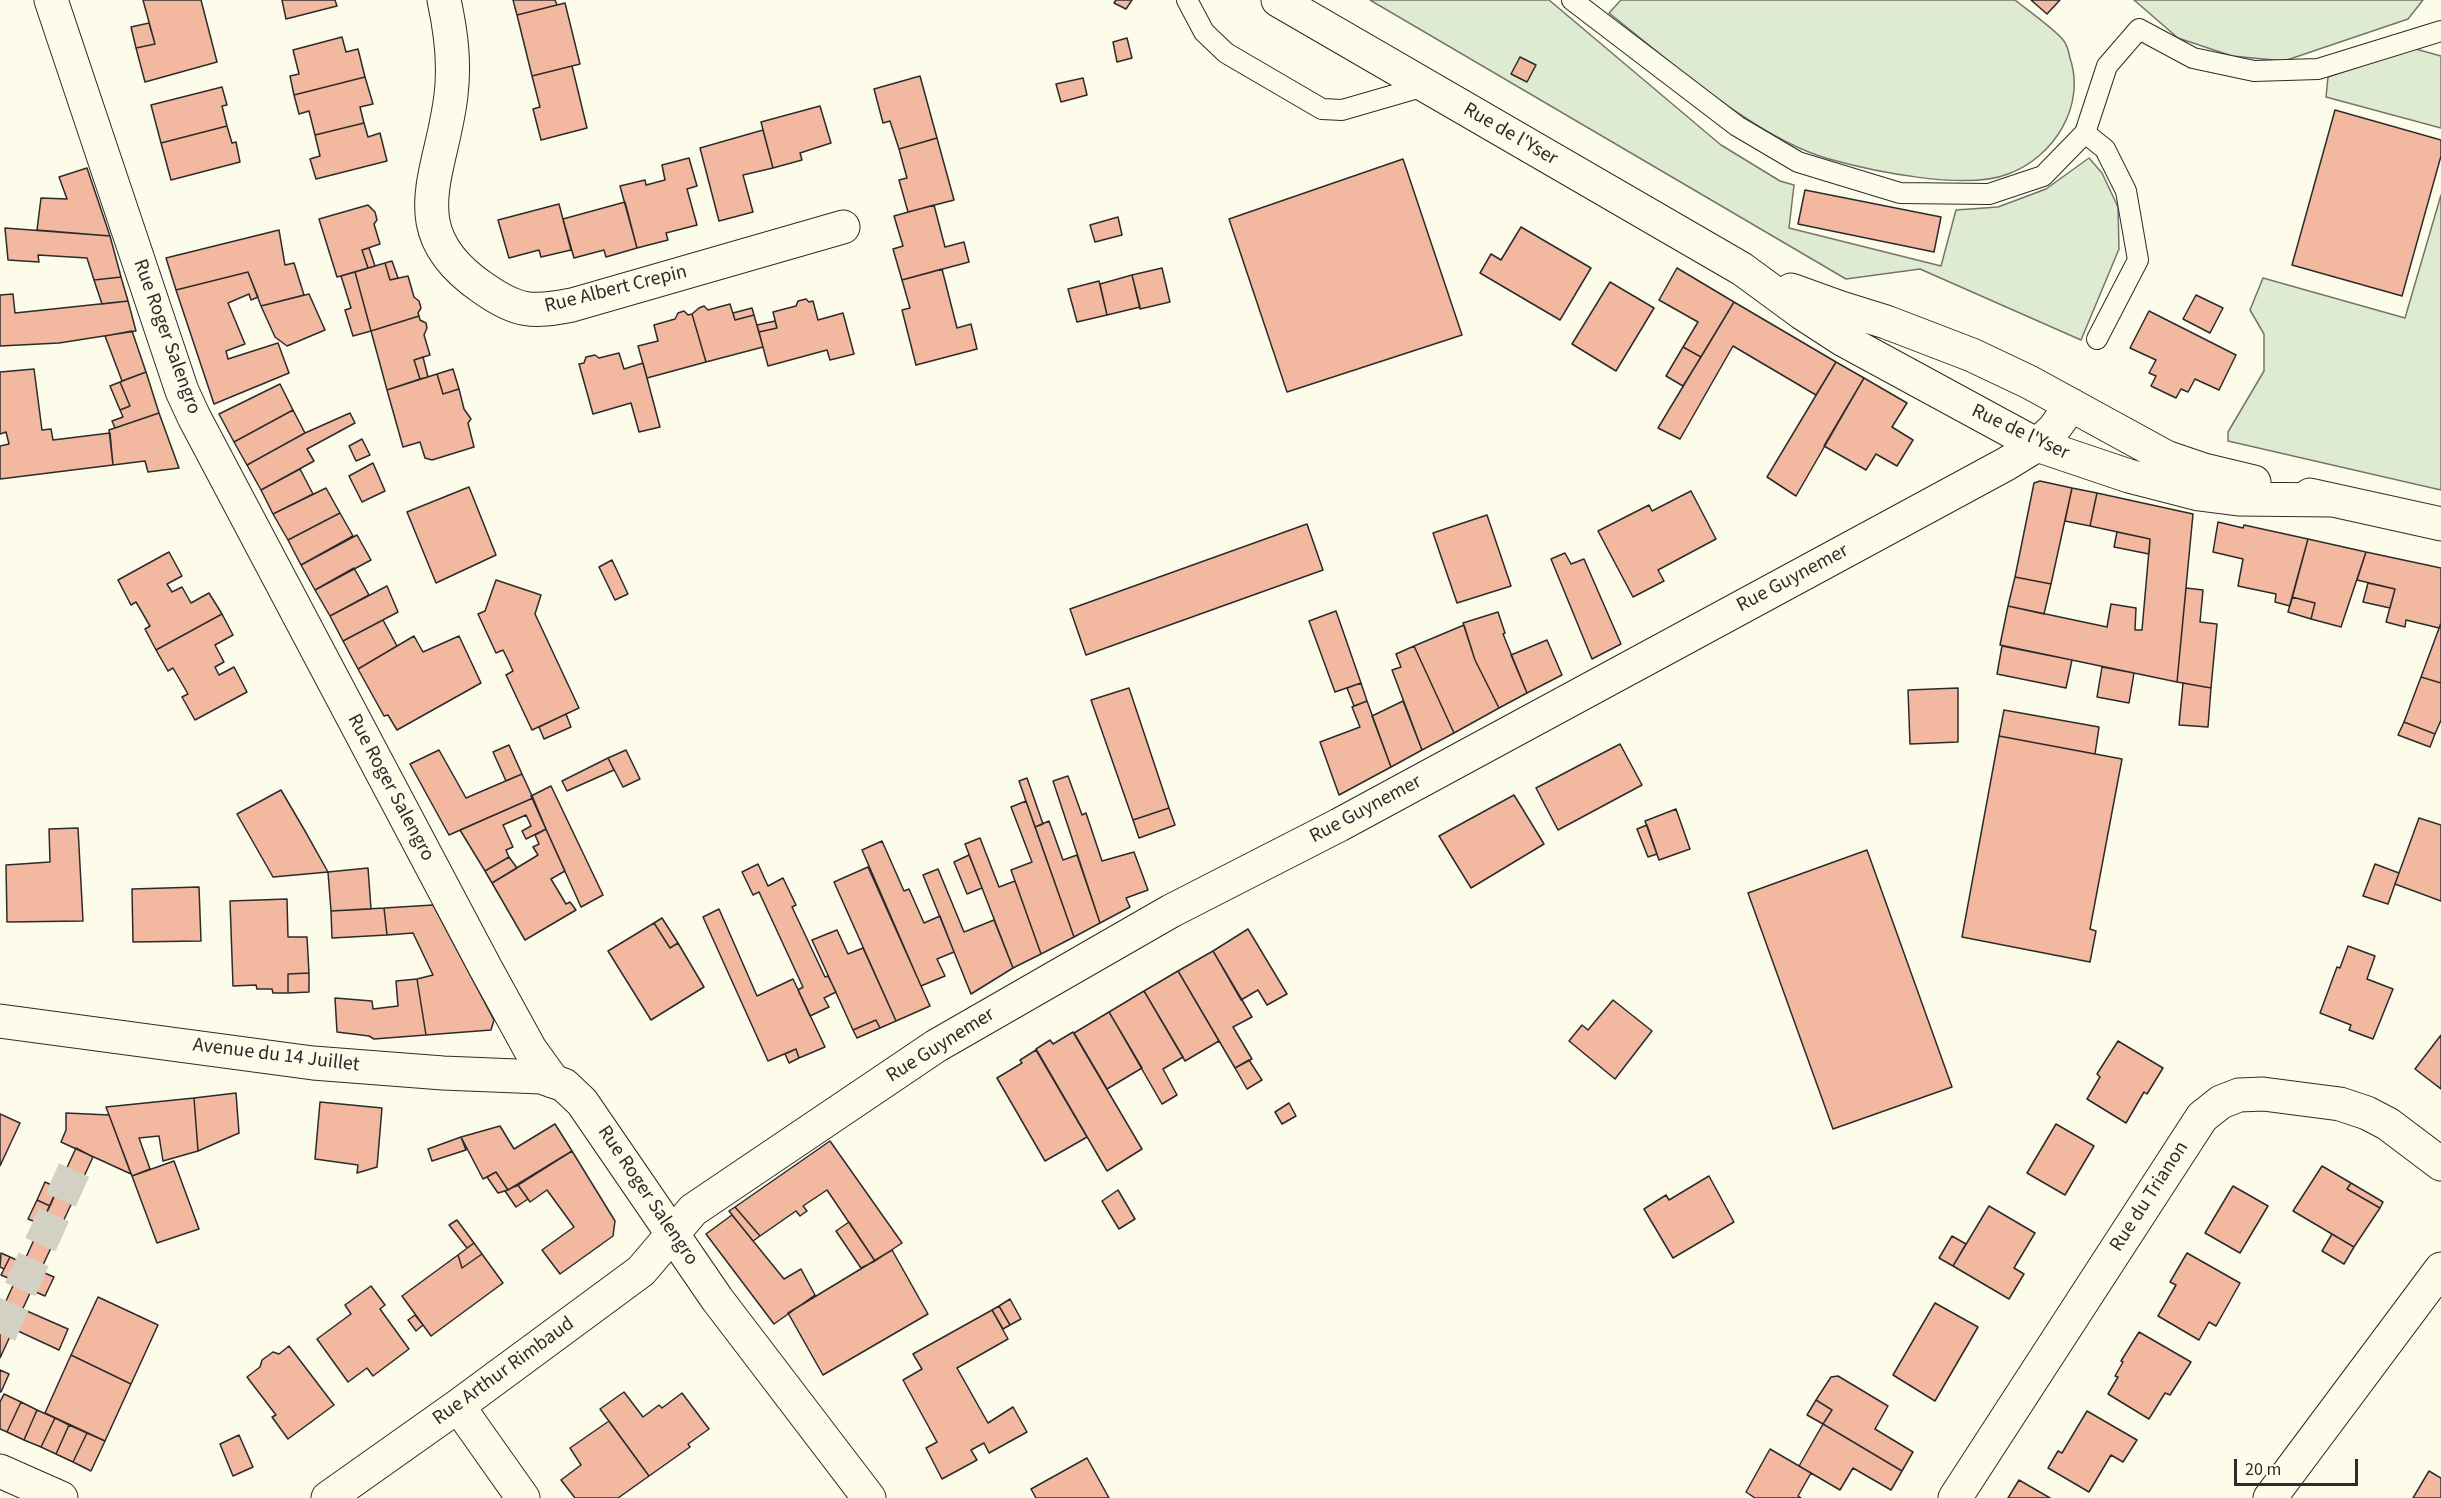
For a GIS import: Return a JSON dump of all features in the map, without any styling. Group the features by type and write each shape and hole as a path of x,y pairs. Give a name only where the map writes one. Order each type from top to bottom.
{"street":[{"name":"Rue Roger Salengro","path":"51,0 182,391 485,967 530,1049 554,1081 564,1085 582,1102 717,1299 869,1498"},
{"name":"Rue Albert Crepin","path":"444,0 453,46 454,73 451,98 434,176 432,228 450,259 495,297 512,305 543,311 572,305 843,226"},
{"name":"Rue de l'Yser","path":"1278,0 1742,269 1842,339 2037,445 2129,476 2199,494 2238,499 2331,500"},
{"name":"Rue de l'Yser","path":"1742,269 1807,296 1886,322 1972,356 2175,460 2224,475 2441,524"},
{"name":"Rue Guynemer","path":"672,1236 693,1210 946,1040 1171,911 1340,825 2006,464 2037,445 2054,429 2071,405"},
{"name":"Avenue du 14 Juillet","path":"0,1021 313,1063 443,1073 517,1075 554,1081"},
{"name":"Rue du Trianon","path":"1955,1498 2202,1117 2221,1102 2240,1095 2263,1094 2340,1104 2367,1113 2388,1124 2441,1164"},
{"name":"Rue Arthur Rimbaud","path":"327,1498 458,1406 641,1271 672,1236"},
{"path":"2270,1498 2441,1269"},
{"path":"458,1406 523,1498"},
{"path":"0,1471 61,1498"}],"lane":[{"path":"1186,0 1204,32 1226,54 1322,109 1342,110 1425,86"},
{"path":"1572,0 1737,126 1798,162 1900,193 1989,194 2043,176 2085,133 2107,66 2139,29 2193,58 2254,71 2318,69 2441,31"},
{"path":"2085,133 2105,149 2126,191 2138,260 2097,339"}],"green space":[{"path":"1370,0 1549,0 1721,145 1780,181 1794,185 1789,228 1941,266 1956,210 1998,207 2046,189 2089,158 2102,173 2118,207 2119,249 2081,340 1920,269 1846,279"},
{"path":"1621,0 2015,0 2055,32 2065,43 2074,76 2074,94 2070,111 2052,142 2025,166 2008,174 1990,179 1968,181 1893,174 1829,159 1801,149 1743,116 1686,75 1609,13"},
{"path":"2134,0 2423,0 2408,19 2284,61 2232,56 2178,38"},
{"path":"2412,48 2441,56 2441,128 2326,97 2328,77"},
{"path":"2441,195 2441,490 2228,441 2228,432 2264,371 2264,334 2250,310 2263,278 2405,318"}],"building":[{"path":"143,0 201,0 217,62 145,82 136,48 155,44"},
{"path":"282,0 335,0 337,6 286,19"},
{"path":"513,0 555,0 557,5 517,15"},
{"path":"1116,0 1132,0 1126,9 1114,3"},
{"path":"2031,0 2060,0 2047,14"},
{"path":"565,3 580,64 532,76 517,15"},
{"path":"149,23 155,44 136,48 131,27"},
{"path":"342,37 346,52 358,49 365,77 294,95 290,76 299,74 293,50"},
{"path":"1127,38 1132,58 1117,62 1113,42"},
{"path":"1520,57 1536,65 1527,82 1511,74"},
{"path":"572,66 587,128 541,140 533,109 540,107 532,76"},
{"path":"920,76 937,138 899,149 890,121 883,123 874,89"},
{"path":"365,77 373,104 360,107 364,123 315,135 309,111 299,114 294,95"},
{"path":"1083,78 1087,95 1061,102 1056,84"},
{"path":"222,87 227,105 222,106 227,126 161,143 151,105"},
{"path":"820,106 831,143 800,153 802,160 773,168 761,122"},
{"path":"2335,110 2441,140 2441,156 2402,296 2292,265"},
{"path":"364,123 368,137 380,133 387,161 316,179 310,159 320,156 315,135"},
{"path":"227,126 232,143 236,142 240,162 171,180 161,143"},
{"path":"763,130 773,168 743,175 753,212 719,221 700,148"},
{"path":"937,138 954,200 908,212 899,180 907,178 899,149"},
{"path":"689,158 697,186 687,189 697,225 666,233 668,240 637,248 620,186 645,180 646,185 665,180 662,165"},
{"path":"1403,159 1462,335 1287,392 1229,219"},
{"path":"87,168 110,236 37,230 41,198 67,199 59,177"},
{"path":"1805,190 1941,217 1934,252 1798,224"},
{"path":"625,202 637,248 606,257 604,250 574,258 563,219"},
{"path":"559,204 571,250 541,257 539,250 509,258 498,220"},
{"path":"368,205 375,212 377,220 374,224 380,244 362,250 368,268 337,277 319,219"},
{"path":"934,205 945,247 964,242 969,262 902,280 893,249 903,246 894,216"},
{"path":"1118,217 1122,235 1095,242 1090,225"},
{"path":"1521,227 1591,268 1560,320 1480,273 1491,254 1501,260"},
{"path":"5,228 110,236 121,277 94,280 87,258 38,255 39,262 8,260"},
{"path":"279,230 285,265 294,263 304,295 261,306 248,272 176,290 166,258"},
{"path":"369,248 375,266 368,268 362,250"},
{"path":"392,261 398,278 390,280 385,263"},
{"path":"385,263 390,280 408,276 414,297 419,301 421,308 419,316 371,331 355,272"},
{"path":"1162,268 1170,302 1140,309 1132,275"},
{"path":"1677,268 1734,302 1701,357 1683,347 1698,322 1659,300"},
{"path":"942,269 957,328 971,324 977,349 916,365 902,310 910,308 902,280"},
{"path":"248,272 258,297 251,300 249,294 228,303 245,344 226,351 228,359 278,343 289,373 214,404 176,290"},
{"path":"355,272 371,331 353,336 345,310 351,308 341,276"},
{"path":"1132,275 1140,307 1107,315 1100,284"},
{"path":"121,277 128,301 102,304 94,280"},
{"path":"1099,281 1107,315 1077,322 1068,289"},
{"path":"1610,282 1654,308 1616,371 1572,344"},
{"path":"13,294 15,313 128,301 136,331 59,343 0,346 0,295"},
{"path":"309,294 325,330 287,346 275,337 261,306"},
{"path":"2196,295 2223,308 2210,333 2183,319"},
{"path":"806,299 809,302 813,301 818,320 843,313 854,354 830,360 827,350 768,366 759,332 777,328 773,312 796,306 798,301"},
{"path":"1734,302 1836,362 1816,395 1733,346 1680,439 1658,428"},
{"path":"730,304 735,320 754,315 763,347 706,362 692,314 704,306 708,310"},
{"path":"752,308 754,315 735,320 733,313"},
{"path":"684,311 688,315 692,314 706,362 647,378 638,346 658,341 654,325 675,319 678,313"},
{"path":"2149,311 2236,355 2219,390 2195,379 2188,392 2181,389 2176,398 2151,386 2156,376 2149,373 2156,360 2130,348"},
{"path":"419,316 420,320 426,323 427,328 424,335 430,355 414,360 420,379 387,390 371,331"},
{"path":"775,321 777,328 759,332 757,325"},
{"path":"132,331 146,372 122,381 105,336"},
{"path":"1683,347 1701,357 1683,386 1666,376"},
{"path":"619,353 624,369 643,363 660,427 639,432 631,403 593,414 579,364 584,363 586,357 595,355 599,358"},
{"path":"423,357 428,377 420,379 414,360"},
{"path":"1836,362 1864,378 1796,496 1767,477"},
{"path":"34,369 42,430 51,429 53,440 110,433 113,465 0,479 0,446 9,444 6,432 0,434 0,372"},
{"path":"453,369 459,389 443,394 437,374"},
{"path":"146,372 159,413 115,428 112,421 123,417 120,410 130,406 120,382"},
{"path":"437,374 443,394 459,389 464,409 471,419 468,423 474,447 432,460 425,458 420,442 403,447 387,390"},
{"path":"1864,378 1907,403 1892,427 1913,440 1897,466 1876,454 1866,470 1824,446"},
{"path":"120,382 130,406 120,410 110,386"},
{"path":"280,384 293,410 234,442 219,414"},
{"path":"293,410 305,433 247,465 234,442"},
{"path":"159,413 179,468 148,472 145,461 113,465 109,430"},
{"path":"350,413 355,423 307,449 314,461 261,490 247,465 305,433"},
{"path":"362,439 370,455 356,461 349,446"},
{"path":"373,463 385,491 362,502 349,476"},
{"path":"300,469 313,494 273,514 261,490"},
{"path":"2040,481 2072,488 2051,584 2015,577 2034,483"},
{"path":"469,487 496,555 436,583 407,512"},
{"path":"326,488 340,513 288,540 273,514"},
{"path":"2072,488 2097,493 2090,526 2065,521"},
{"path":"1691,491 1716,539 1658,570 1664,581 1633,597 1598,531 1649,505 1652,511"},
{"path":"2097,493 2193,514 2177,682 2000,645 2008,606 2107,627 2111,604 2136,608 2135,630 2142,630 2150,539 2090,526"},
{"path":"340,513 353,536 301,565 288,540"},
{"path":"1487,515 1511,586 1457,603 1433,533"},
{"path":"2218,522 2243,528 2244,525 2308,539 2290,606 2275,602 2276,594 2238,586 2243,559 2213,552"},
{"path":"1307,524 1323,570 1086,655 1070,609"},
{"path":"2117,532 2150,539 2149,554 2114,547"},
{"path":"357,535 371,560 315,590 301,565"},
{"path":"2308,539 2366,552 2341,627 2311,619 2315,603 2292,597"},
{"path":"169,552 182,576 167,584 172,592 182,587 191,603 209,593 222,614 156,650 145,629 150,626 136,602 131,605 118,580"},
{"path":"2366,552 2441,568 2441,623 2439,628 2406,620 2405,627 2386,622 2395,589 2357,580"},
{"path":"1565,553 1571,564 1584,559 1621,644 1592,659 1551,559"},
{"path":"612,560 628,594 615,600 599,567"},
{"path":"354,568 369,595 330,616 315,590"},
{"path":"2015,577 2051,584 2044,614 2008,606"},
{"path":"496,580 541,595 535,614 579,708 532,730 506,675 513,671 508,660 503,650 496,653 478,614 485,611"},
{"path":"2368,583 2395,589 2390,608 2363,602"},
{"path":"387,586 398,612 343,641 330,616"},
{"path":"2186,588 2203,590 2200,622 2217,624 2211,688 2177,682"},
{"path":"2292,597 2315,603 2311,619 2288,612"},
{"path":"1336,611 1361,683 1335,692 1309,621"},
{"path":"1498,612 1505,633 1503,634 1527,693 1499,708 1475,660 1463,623"},
{"path":"222,614 233,635 215,645 224,662 215,667 219,675 234,667 247,692 195,720 182,697 188,694 173,668 168,671 156,650"},
{"path":"383,620 397,646 358,669 343,641"},
{"path":"2441,623 2441,683 2421,677"},
{"path":"1464,625 1475,660 1499,708 1454,733 1414,646"},
{"path":"414,636 423,652 459,636 481,683 397,730 388,715 384,716 358,669"},
{"path":"1547,640 1562,675 1527,693 1511,655"},
{"path":"1414,646 1454,733 1422,750 1392,670 1401,667 1396,654"},
{"path":"2002,646 2072,660 2066,688 1997,674"},
{"path":"2102,667 2134,673 2129,703 2097,697"},
{"path":"2421,677 2441,683 2441,720 2435,734 2404,722"},
{"path":"1361,683 1367,701 1354,706 1347,688"},
{"path":"2183,683 2211,688 2208,727 2179,725"},
{"path":"1129,688 1169,808 1133,820 1091,700"},
{"path":"1958,688 1958,742 1910,744 1908,690"},
{"path":"1367,701 1391,767 1339,795 1320,742 1360,727 1352,707"},
{"path":"1403,701 1422,750 1391,767 1372,716"},
{"path":"2004,710 2099,727 2095,754 1999,736"},
{"path":"566,714 571,727 544,739 539,727"},
{"path":"2404,722 2435,734 2430,747 2398,735"},
{"path":"1999,736 2122,759 2090,929 2096,931 2090,962 1962,937"},
{"path":"1620,744 1642,785 1558,830 1536,788"},
{"path":"509,745 522,774 506,781 493,752"},
{"path":"439,750 466,798 522,774 533,798 449,835 410,764"},
{"path":"626,750 640,779 623,787 608,758"},
{"path":"608,758 614,770 567,791 562,781"},
{"path":"1068,776 1082,815 1086,813 1102,861 1134,852 1148,890 1126,898 1130,907 1100,923 1053,781"},
{"path":"1027,778 1043,824 1035,827 1019,781"},
{"path":"551,786 603,895 581,907 531,796"},
{"path":"281,790 328,872 273,877 237,814"},
{"path":"1514,795 1544,844 1471,888 1439,836"},
{"path":"533,798 546,829 526,839 522,831 531,826 526,815 503,825 513,847 506,850 509,857 485,871 460,830"},
{"path":"1026,801 1074,937 1041,954 1011,870 1032,862 1011,807"},
{"path":"1169,808 1175,825 1139,838 1133,820"},
{"path":"1676,809 1690,849 1659,860 1645,821"},
{"path":"2419,818 2441,825 2441,901 2395,884"},
{"path":"1049,821 1063,860 1077,855 1100,923 1074,937 1035,827"},
{"path":"1647,825 1657,854 1648,857 1637,829"},
{"path":"78,828 83,921 7,922 6,865 50,862 49,829"},
{"path":"546,829 565,871 551,879 566,904 570,902 576,910 525,940 492,883 538,855 533,847 539,844 535,835"},
{"path":"980,838 999,887 1015,881 1041,954 1013,968 965,844"},
{"path":"882,841 904,891 909,889 924,923 940,916 954,952 937,959 945,976 921,986 862,850"},
{"path":"1867,850 1952,1087 1833,1129 1748,893"},
{"path":"969,855 982,888 967,894 954,862"},
{"path":"509,857 517,868 492,883 485,871"},
{"path":"758,864 768,886 783,878 796,905 792,907 825,977 828,976 836,992 824,998 829,1007 810,1016 798,990 803,987 759,892 753,895 742,872"},
{"path":"2375,864 2399,873 2388,904 2363,896"},
{"path":"868,867 930,1006 896,1021 834,882"},
{"path":"368,868 371,909 331,911 328,872"},
{"path":"938,869 964,932 994,920 1013,968 971,994 923,875"},
{"path":"199,887 201,941 133,942 132,889"},
{"path":"287,899 288,937 307,937 309,973 288,974 288,993 273,993 272,989 257,989 256,985 233,986 230,901"},
{"path":"433,905 494,1020 491,1030 426,1035 417,979 433,975 413,933 387,935 384,908"},
{"path":"384,908 387,935 332,938 331,911"},
{"path":"719,909 757,996 793,979 825,1047 799,1058 796,1049 768,1061 703,917"},
{"path":"662,918 678,943 670,948 654,923"},
{"path":"654,923 670,948 678,943 704,987 651,1020 608,951"},
{"path":"1248,929 1287,994 1267,1005 1258,990 1241,1000 1213,951"},
{"path":"837,930 848,954 863,948 896,1021 880,1028 876,1020 853,1030 812,940"},
{"path":"2348,946 2375,956 2367,979 2393,989 2373,1039 2349,1030 2351,1025 2320,1013 2337,967 2340,968"},
{"path":"1213,951 1252,1017 1233,1027 1252,1059 1235,1068 1178,971"},
{"path":"1178,971 1219,1041 1185,1061 1144,991"},
{"path":"309,973 309,992 288,993 288,974"},
{"path":"417,979 426,1035 374,1039 369,1036 337,1032 335,998 372,1001 373,1009 398,1006 396,981"},
{"path":"1144,991 1183,1057 1163,1069 1177,1095 1162,1104 1109,1012"},
{"path":"1613,1000 1652,1031 1615,1079 1569,1041 1582,1025 1588,1030"},
{"path":"1109,1012 1142,1068 1107,1089 1074,1033"},
{"path":"876,1020 880,1028 857,1038 853,1030"},
{"path":"1073,1032 1142,1149 1107,1171 1036,1049 1050,1040 1053,1044"},
{"path":"2441,1035 2441,1089 2415,1069"},
{"path":"2118,1041 2163,1068 2147,1094 2144,1092 2126,1123 2087,1099 2100,1077 2097,1074"},
{"path":"796,1049 799,1058 789,1063 785,1054"},
{"path":"1036,1050 1087,1137 1045,1161 997,1078 1022,1063 1020,1060"},
{"path":"1249,1060 1262,1080 1247,1089 1235,1068"},
{"path":"236,1093 239,1133 198,1151 194,1098"},
{"path":"194,1098 198,1151 163,1161 159,1136 139,1138 150,1169 132,1176 106,1107"},
{"path":"320,1102 382,1108 377,1167 357,1173 358,1165 315,1159"},
{"path":"1289,1103 1296,1116 1282,1124 1275,1112"},
{"path":"66,1113 109,1115 131,1174 61,1142 66,1130"},
{"path":"0,1114 20,1123 0,1166"},
{"path":"555,1124 572,1151 508,1190 496,1172 483,1179 461,1137 500,1126 514,1149"},
{"path":"2056,1124 2094,1146 2065,1195 2027,1173"},
{"path":"461,1137 466,1150 432,1161 428,1149"},
{"path":"830,1141 902,1243 875,1261 827,1190 803,1206 807,1211 800,1216 796,1211 760,1236 735,1207"},
{"path":"76,1148 93,1157 0,1358 0,1314"},
{"path":"572,1151 615,1221 613,1236 560,1274 542,1250 574,1227 547,1190 530,1202 518,1185"},
{"path":"174,1161 199,1229 157,1243 132,1176"},
{"path":"2322,1166 2351,1183 2347,1189 2380,1208 2354,1247 2293,1211"},
{"path":"496,1172 508,1190 498,1193 487,1177"},
{"path":"1709,1176 1734,1222 1673,1258 1644,1209 1666,1195 1669,1200"},
{"path":"45,1182 58,1188 50,1206 37,1200"},
{"path":"2351,1183 2383,1202 2380,1208 2347,1189"},
{"path":"518,1185 528,1199 516,1207 505,1191"},
{"path":"2233,1186 2268,1206 2240,1253 2205,1233"},
{"path":"1118,1190 1135,1219 1119,1229 1102,1201"},
{"path":"37,1200 50,1206 41,1224 28,1219"},
{"path":"1989,1206 2035,1233 2014,1268 2024,1274 2009,1299 1953,1266"},
{"path":"735,1207 760,1236 753,1241 729,1211"},
{"path":"732,1215 784,1279 801,1269 815,1295 774,1324 706,1234"},
{"path":"457,1220 474,1243 467,1248 449,1225"},
{"path":"849,1222 875,1261 861,1268 836,1231"},
{"path":"2332,1234 2354,1247 2344,1264 2322,1251"},
{"path":"1952,1236 1966,1244 1953,1266 1939,1258"},
{"path":"474,1243 482,1254 462,1268 458,1255"},
{"path":"892,1250 928,1314 823,1375 788,1313"},
{"path":"1,1253 10,1257 4,1269 0,1267"},
{"path":"2187,1253 2240,1283 2216,1326 2209,1322 2199,1340 2158,1316 2176,1285 2170,1282"},
{"path":"482,1254 503,1283 431,1336 402,1296 458,1255 462,1268"},
{"path":"10,1257 23,1263 15,1281 1,1275"},
{"path":"40,1271 54,1277 45,1296 31,1290"},
{"path":"371,1286 385,1305 380,1309 409,1349 373,1376 367,1368 348,1382 317,1339 351,1314 345,1305"},
{"path":"98,1297 158,1325 131,1384 71,1355"},
{"path":"1010,1299 1021,1319 1010,1325 999,1306"},
{"path":"1935,1303 1978,1327 1935,1401 1893,1375"},
{"path":"999,1306 1010,1325 1003,1329 992,1310"},
{"path":"992,1310 1008,1339 957,1368 988,1423 1013,1407 1027,1432 989,1453 984,1443 971,1450 977,1460 942,1479 926,1448 937,1442 903,1380 922,1369 913,1354"},
{"path":"27,1311 68,1329 59,1350 18,1331"},
{"path":"415,1315 423,1325 416,1331 408,1320"},
{"path":"2139,1332 2191,1362 2170,1395 2165,1393 2149,1419 2108,1394 2118,1377 2115,1376 2123,1362 2121,1361"},
{"path":"289,1346 334,1405 288,1439 272,1417 276,1415 247,1377 260,1367 262,1360 273,1352 279,1354"},
{"path":"71,1355 131,1384 105,1441 45,1413"},
{"path":"0,1370 9,1374 1,1392 0,1392"},
{"path":"1838,1376 1888,1406 1875,1429 1913,1452 1902,1471 1823,1424 1832,1410 1816,1400 1831,1377"},
{"path":"624,1392 643,1417 659,1405 662,1408 682,1393 709,1429 688,1444 690,1447 649,1476 600,1409"},
{"path":"4,1394 21,1402 7,1432 0,1429 0,1402"},
{"path":"1816,1400 1832,1410 1823,1424 1807,1415"},
{"path":"21,1402 37,1410 24,1440 7,1432"},
{"path":"37,1410 55,1418 41,1447 24,1440"},
{"path":"2087,1411 2137,1440 2123,1462 2111,1455 2089,1492 2048,1468 2058,1451 2062,1453"},
{"path":"55,1418 69,1425 56,1454 41,1447"},
{"path":"609,1421 649,1476 618,1498 575,1498 561,1480 581,1465 570,1448"},
{"path":"1823,1424 1902,1471 1891,1490 1853,1468 1840,1490 1799,1466"},
{"path":"69,1425 87,1433 73,1462 56,1454"},
{"path":"87,1433 105,1441 91,1471 73,1462"},
{"path":"239,1435 253,1467 233,1476 220,1444"},
{"path":"1770,1449 1811,1473 1798,1496 1801,1498 1755,1498 1746,1492"},
{"path":"1087,1458 1109,1498 1036,1498 1031,1489"},
{"path":"2429,1471 2441,1478 2441,1498 2413,1498"},
{"path":"2019,1480 2050,1498 2008,1498"}],"tunnel":[{"path":"0,1334 80,1157"}]}
